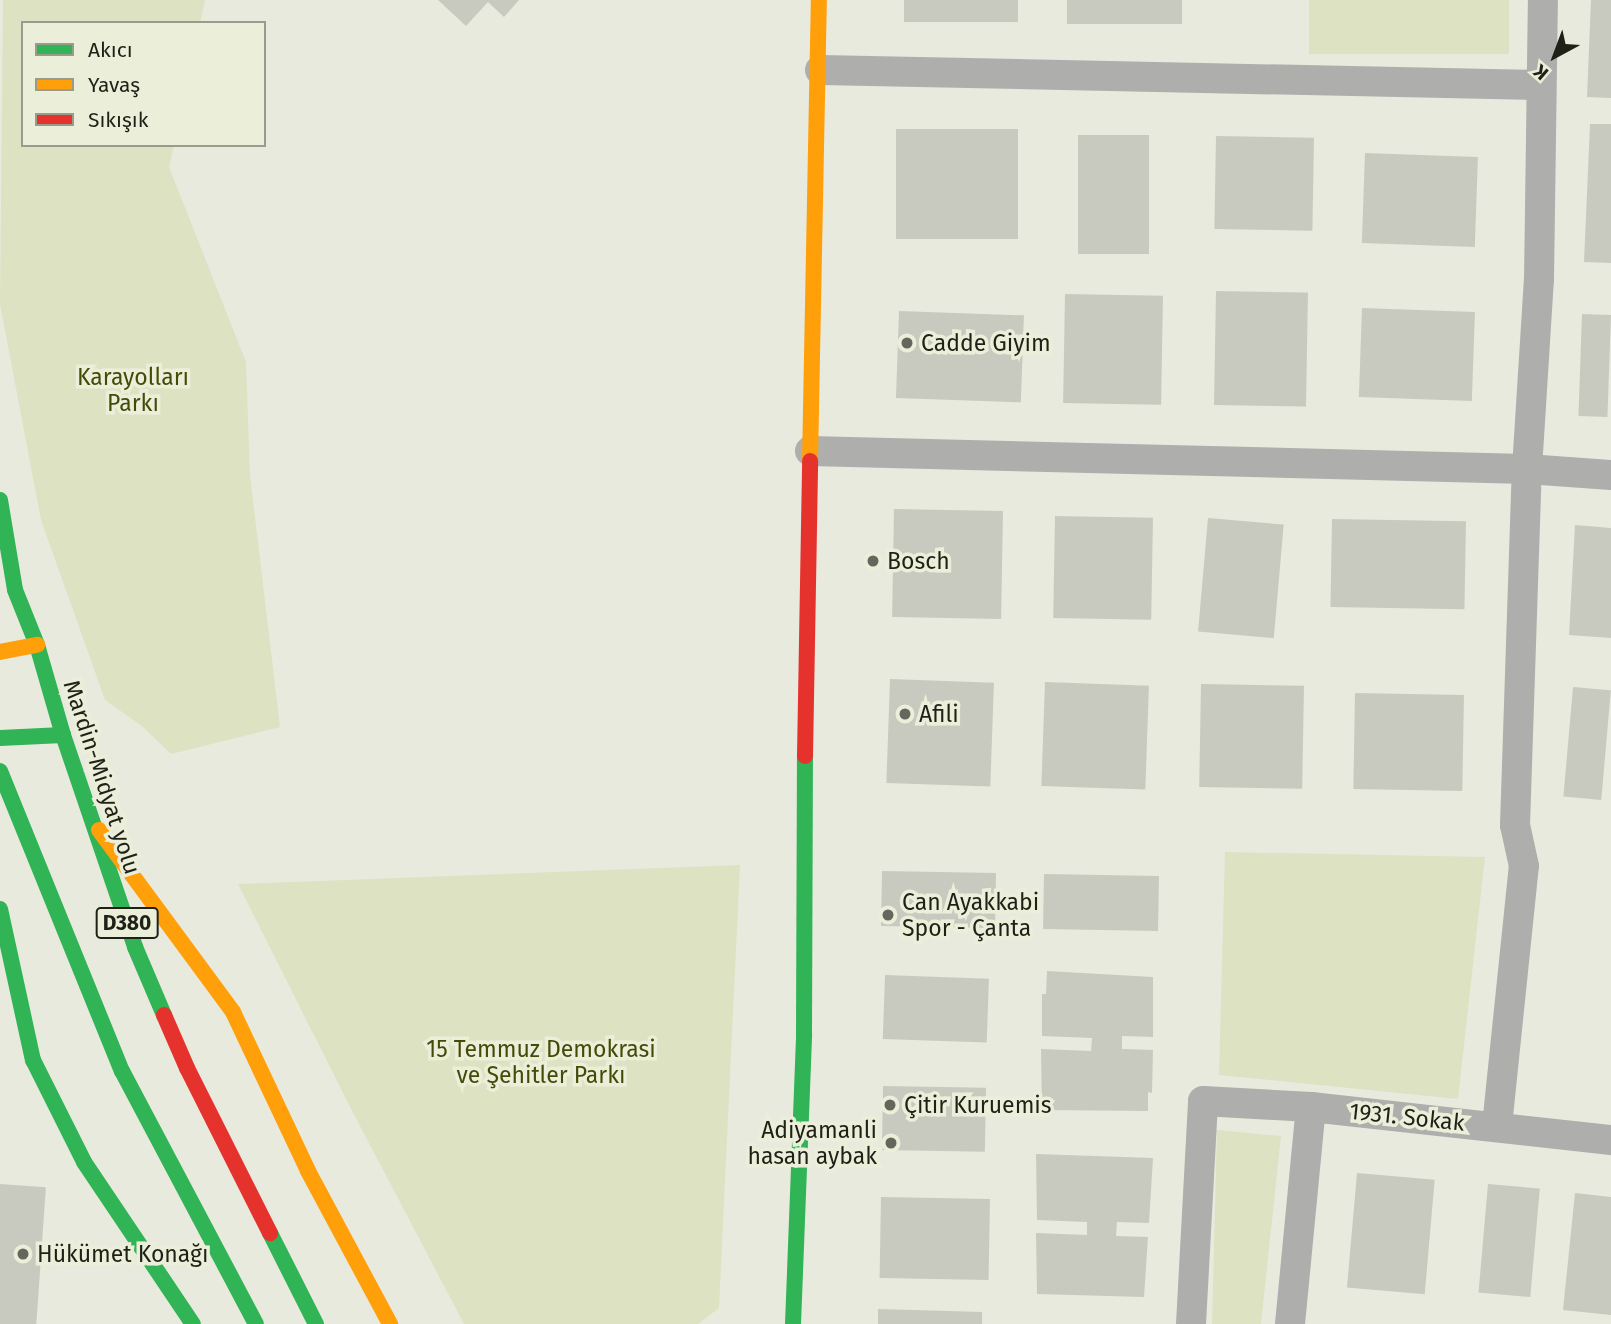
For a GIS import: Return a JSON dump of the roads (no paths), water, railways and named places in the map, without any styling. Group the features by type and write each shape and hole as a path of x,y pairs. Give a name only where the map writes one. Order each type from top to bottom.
{"main road":[{"path":"793,1324 804,1034 806,603 820,71 819,0"},
{"name":"Mardin-Midyat yolu","path":"0,500 15,590 37,645 63,735 135,947 187,1068 316,1324"},
{"path":"0,652 37,645"},
{"path":"0,738 63,735"},
{"name":"D380","path":"0,771 122,1071 256,1324"},
{"path":"90,817 233,1012 308,1171 390,1324"},
{"path":"0,909 33,1060 84,1161 193,1324"}],"street":[{"path":"1496,1126 1524,866 1515,825 1527,469 1539,280 1539,85 1543,0"},
{"path":"820,71 1539,85"},
{"path":"810,451 1527,469 1611,475"},
{"name":"1931. Sokak","path":"1191,1324 1203,1101 1311,1107 1611,1140"},
{"path":"1290,1324 1311,1107"}],"place":[{"name":"Cadde Giyim","path":"907,343"},
{"name":"Bosch","path":"873,561"},
{"name":"Afili","path":"905,714"},
{"name":"Can Ayakkabi Spor - Çanta","path":"888,915"},
{"name":"Çitir Kuruemis","path":"890,1105"},
{"name":"Adiyamanli hasan aybak","path":"891,1143"},
{"name":"Hükümet Konağı","path":"23,1254"}],"park label":[{"name":"Karayolları Parkı","path":"133,390"},
{"name":"15 Temmuz Demokrasi ve Şehitler Parkı","path":"541,1062"}]}
